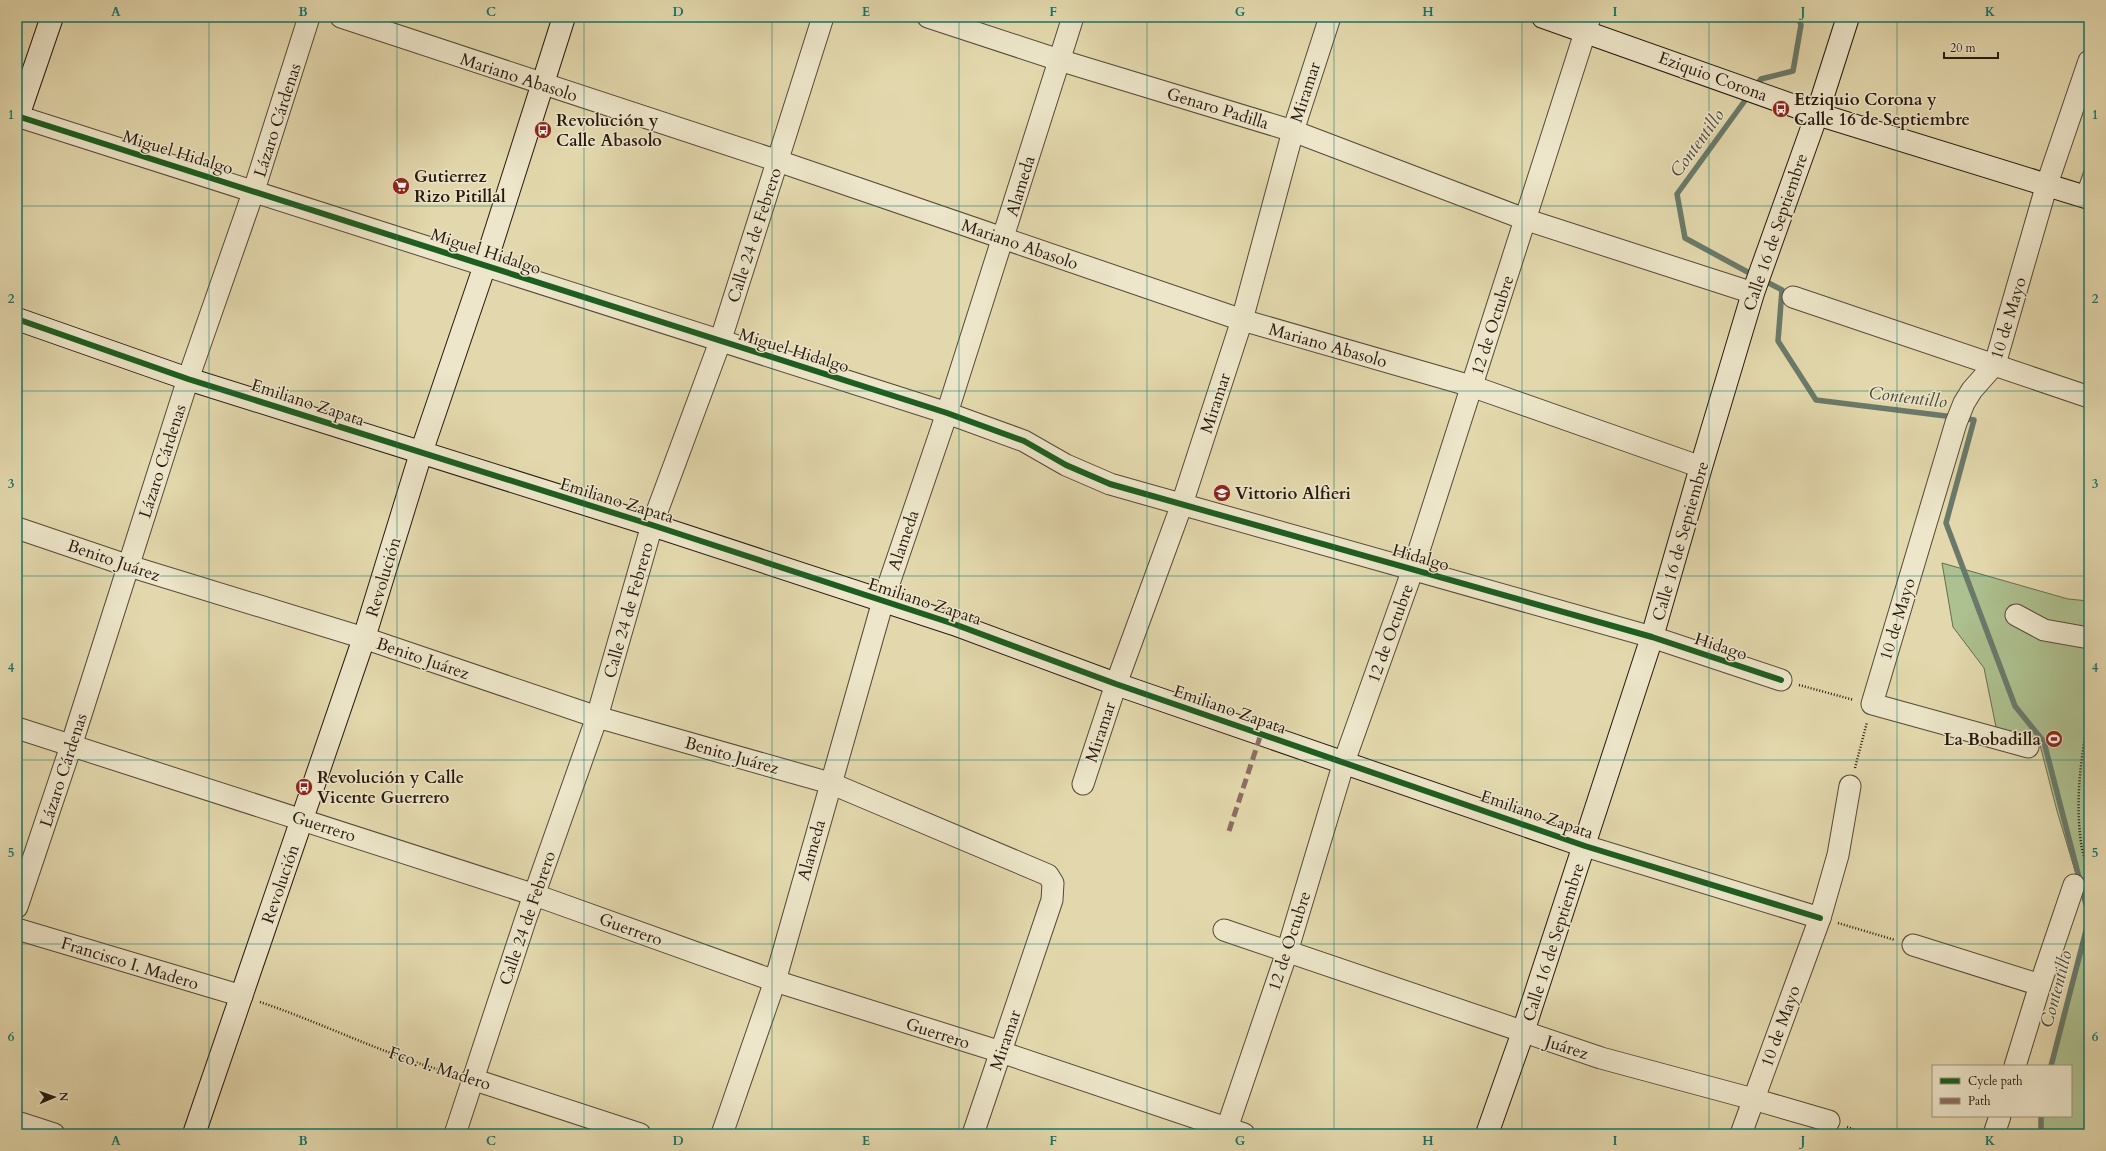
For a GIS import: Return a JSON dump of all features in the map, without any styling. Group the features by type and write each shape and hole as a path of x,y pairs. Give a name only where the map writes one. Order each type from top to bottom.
{"street":[{"path":"17,117 52,17"},
{"name":"Lázaro Cárdenas","path":"17,907 71,746 188,379 254,190 309,17"},
{"name":"Mariano Abasolo","path":"341,17 543,85 778,161 1242,320 1471,386 1701,467"},
{"name":"Revolución","path":"194,1134 364,638 421,453 485,265 564,17"},
{"name":"Calle 24 de Febrero","path":"455,1134 472,1079 535,895 598,717 652,525 720,342 823,17"},
{"name":"Genaro Padilla","path":"928,17 1059,60 1293,131 1527,220 1753,293"},
{"name":"Alameda","path":"722,1134 775,981 830,783 883,601 947,413 1004,238 1073,17"},
{"name":"Miramar","path":"1083,784 1116,684 1182,504 1242,320 1293,131 1330,17"},
{"name":"Eziquio Corona","path":"1543,17 1588,24 1740,86 1817,114 2085,197"},
{"name":"Calle 16 de Septiembre","path":"1487,1134 1524,1032 1652,637 1753,293 1817,114 1848,17"},
{"name":"12 de Octubre","path":"1232,1132 1344,762 1413,569 1471,386 1527,220 1588,24"},
{"name":"10 de Mayo","path":"1872,704 1956,423 1964,403 1972,390 1995,364 2047,184 2089,61"},
{"name":"Miguel Hidalgo","path":"17,117 254,190 720,342 947,413 1024,441 1066,465 1110,484 1182,504"},
{"path":"1793,297 2089,397"},
{"name":"Emiliano Zapata","path":"17,319 188,379 652,525 954,624 1116,684 1585,846 1820,918"},
{"name":"Hidalgo","path":"1182,504 1652,637"},
{"name":"Benito Juárez","path":"17,528 129,566 364,638 598,717 830,783"},
{"path":"2016,615 2044,630 2089,638"},
{"name":"Hidago","path":"1652,637 1781,680"},
{"path":"1872,704 2028,747"},
{"name":"Guerrero","path":"17,728 535,895 775,981 1000,1052 1232,1132"},
{"name":"Miramar","path":"830,783 1048,875 1053,883 1052,900 973,1134"},
{"name":"10 de Mayo","path":"1741,1134 1820,918 1838,855 1850,786"},
{"path":"2015,1065 2040,984 2082,879"},
{"name":"Francisco I. Madero","path":"17,929 242,996"},
{"name":"Juárez","path":"1224,930 1287,952 1351,971 1601,1058 1829,1121"},
{"path":"1913,945 2040,984"},
{"name":"Fco. I. Madero","path":"472,1079 640,1134"},
{"path":"1994,1134 2000,1117"},
{"path":"17,1122 54,1134"}],"lane":[{"path":"2085,197 2089,173"}],"path":[{"path":"1781,680 1872,704 1850,786"},
{"path":"2082,879 2078,789 2081,756 2089,715"},
{"path":"1820,918 1913,945"}],"green space":[{"name":"La Bobadilla","path":"1942,563 2068,599 2089,601 2089,917 2057,811 2040,745 1997,732 1984,668 1953,627"},
{"path":"2089,919 2089,1134 2041,1134 2041,1117 2072,1117 2072,1065 2051,1065"}],"waterway":[{"name":"Contentillo","path":"1754,88 1761,79 1793,71 1801,25 1798,17"},
{"name":"Contentillo","path":"1749,95 1677,194 1685,238 1755,276"},
{"name":"Contentillo","path":"1763,280 1782,290 1778,341 1816,400 1954,417"},
{"name":"Contentillo","path":"1962,418 1974,420 1946,523 2015,706 2044,742 2089,916"},
{"name":"Contentillo","path":"2051,1065 2089,919"},
{"name":"Contentillo","path":"2041,1117 2041,1134"}],"marked path":[{"path":"1229,831 1261,734"}],"cycle path":[{"path":"17,116 947,413 1024,441 1066,465 1110,484 1652,637 1781,680"},
{"path":"17,319 188,379 652,525 954,624 1116,684 1585,846 1820,918"}],"place":[{"name":"Etziquio Corona y Calle 16 de Septiembre","path":"1781,109"},
{"name":"Revolución y Calle Abasolo","path":"543,130"},
{"name":"Gutierrez Rizo Pitillal","path":"401,186"},
{"name":"Vittorio Alfieri","path":"1222,493"},
{"name":"La Bobadilla","path":"2054,739"},
{"name":"Revolución y Calle Vicente Guerrero","path":"304,787"}]}
